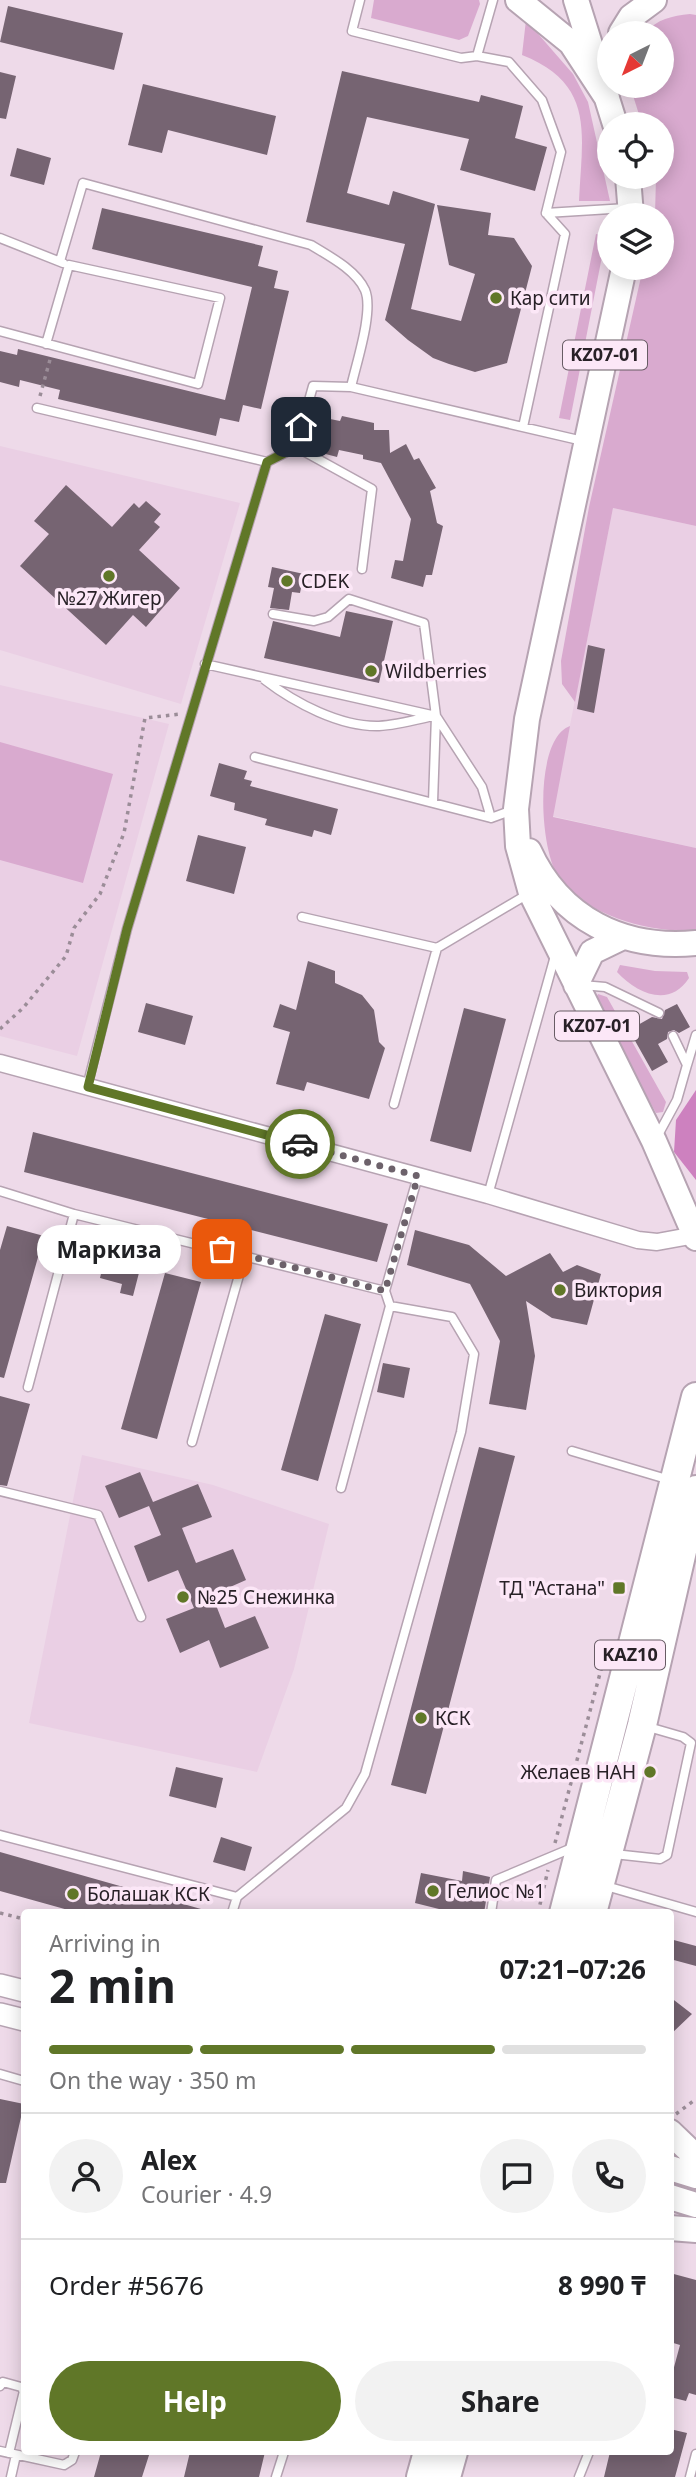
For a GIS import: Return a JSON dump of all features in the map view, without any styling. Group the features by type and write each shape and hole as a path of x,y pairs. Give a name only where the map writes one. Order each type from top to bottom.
{"highway":[{"name":"KAZ10","path":"593,1909 642,1725 689,1486 696,1397"},
{"name":"KAZ10","path":"565,1909 581,1844 689,1486"},
{"path":"421,2477 427,2455"},
{"path":"446,2477 452,2455"}],"main road":[{"path":"519,0 571,43 597,77"},
{"path":"576,0 597,60"},
{"path":"628,21 654,0"},
{"name":"KZ07-01","path":"621,280 527,719 516,808 518,846 531,893 654,1142 696,1236"},
{"name":"KZ07-01","path":"516,808 530,853 551,889 564,904 589,923 621,938 650,944 696,943"},
{"path":"576,985 592,952 621,938"},
{"path":"0,1985 21,1990"},
{"path":"0,2014 21,2019"},
{"path":"674,2136 696,2157"},
{"path":"674,2169 696,2176"},
{"path":"674,2198 696,2205"},
{"path":"674,2228 696,2230"}],"street":[{"path":"0,1063 488,1195 638,1240 657,1242 696,1236"}],"lane":[{"path":"360,0 352,32 460,58 477,56 509,62 542,100 561,152 546,213"},
{"path":"477,56 493,0"},
{"path":"60,261 83,183 311,245 341,263 365,289 367,309 351,387"},
{"path":"546,213 597,212"},
{"path":"523,427 565,234 546,213"},
{"path":"0,238 69,265 220,298 198,384 0,331"},
{"path":"50,345 69,265"},
{"path":"37,408 267,462 296,447 313,386 351,387 586,442"},
{"path":"296,447 372,489 362,569"},
{"path":"88,1087 127,929 267,462"},
{"path":"273,614 314,621 328,617 349,599 424,623 436,716 433,802"},
{"path":"205,664 436,716 482,787 491,818"},
{"path":"261,677 288,698 364,724 396,724 436,716"},
{"path":"255,757 491,818 516,808"},
{"path":"302,917 437,948 531,893"},
{"path":"394,1104 437,948"},
{"path":"488,1195 558,948"},
{"path":"576,985 605,987 628,995 659,1013"},
{"path":"654,1142 677,1100 696,1035"},
{"path":"673,1036 687,1065"},
{"path":"341,1488 390,1306 385,1291 418,1176"},
{"path":"0,1191 74,1214 245,1254 385,1291"},
{"path":"28,1387 74,1214"},
{"path":"192,1442 245,1254"},
{"path":"233,1909 237,1897 346,1808 365,1774 461,1432 474,1354 452,1317 390,1306"},
{"path":"572,1451 689,1486"},
{"path":"0,1491 98,1516 141,1617"},
{"path":"608,1853 660,1859 667,1855 691,1743 683,1737 642,1725"},
{"path":"0,1835 237,1897"},
{"path":"492,1909 496,1880 581,1844"},
{"path":"600,1884 696,1912"},
{"path":"0,2074 21,2080"},
{"path":"0,2386 3,2382 10,2383 21,2390"},
{"path":"11,2477 21,2409"},
{"path":"0,2451 64,2465 72,2460 74,2455"},
{"path":"690,2477 696,2454"},
{"path":"276,2477 283,2455"},
{"path":"579,2477 588,2455"}],"path":[{"path":"37,408 50,345"},
{"path":"0,1029 23,1008 66,956 74,928 100,894 124,833 145,718 165,714 190,715"},
{"path":"539,1909 607,1647"},
{"path":"0,1913 21,1918"},
{"path":"674,2116 696,2099"}],"shaded area":[{"path":"374,0 479,0 480,4 468,36 459,40 371,18"},
{"path":"696,15 696,526 613,508 575,702 562,684 561,661 589,507 640,280 674,280 674,203 655,203 656,189 674,189 674,112 638,112 634,98 674,98 674,21 661,21 677,16"},
{"path":"526,20 573,74 588,102 597,142 597,189 607,189 610,201 579,201 582,133 573,97 563,81 546,67 522,55"},
{"path":"597,234 597,280 570,420 559,418"},
{"name":"№27 Жигер","path":"0,446 240,503 181,704 0,650"},
{"path":"613,508 696,526 696,848 552,816"},
{"path":"0,685 169,724 77,1056 0,1036"},
{"path":"570,726 553,817 696,848 696,930 662,929 625,921 590,906 563,884 548,850 543,800 550,752 558,735"},
{"path":"0,742 113,774 83,883 0,860"},
{"path":"620,965 655,971 687,972 689,978 673,993 653,995 625,980 617,972"},
{"path":"598,994 607,997 666,1102 663,1112 656,1113 594,1002"},
{"path":"696,1090 696,1180 674,1152 676,1120"},
{"name":"№25 Снежинка","path":"82,1455 213,1485 329,1524 294,1669 257,1772 29,1723"}],"building":[{"path":"8,6 123,33 114,70 0,42"},
{"path":"342,71 479,102 481,95 523,106 515,138 547,147 535,191 460,170 469,139 367,117 347,193 389,205 393,191 435,204 411,309 461,321 475,274 449,265 437,205 491,213 488,235 514,238 532,266 507,363 475,372 449,364 433,358 385,320 405,244 306,222"},
{"path":"0,72 16,76 6,119 0,118"},
{"path":"143,84 276,116 267,155 168,130 162,153 128,145"},
{"path":"17,148 51,158 44,185 10,176"},
{"path":"102,208 263,246 258,266 278,271 274,288 289,291 261,409 243,405 239,422 220,418 216,436 58,399 60,390 20,380 19,387 0,382 0,351 17,355 18,349 225,400 252,287 92,249"},
{"path":"342,416 374,423 374,430 389,430 390,453 406,444 414,460 419,458 436,488 430,491 437,523 443,526 432,575 426,575 423,587 391,578 395,560 403,561 411,519 381,463 363,459 363,455 339,450 337,457 318,452 325,418 340,421"},
{"path":"66,485 112,527 134,503 139,508 146,501 161,514 154,522 160,527 139,550 180,588 146,627 133,615 106,645 20,566 49,534 34,521"},
{"path":"272,567 304,574 300,593 292,592 289,610 270,608 274,588 268,587"},
{"path":"346,611 393,621 379,683 264,658 273,621 340,637"},
{"path":"588,645 605,649 594,713 577,709"},
{"path":"219,763 247,771 244,779 252,781 250,786 338,809 331,835 314,830 312,837 265,825 267,819 234,810 235,803 210,796"},
{"path":"198,835 246,847 234,894 186,881"},
{"path":"308,961 335,971 335,983 362,995 374,1010 379,1042 385,1048 369,1099 307,1082 304,1091 276,1084 290,1032 273,1027 280,1004 296,1010"},
{"path":"146,1003 193,1016 185,1045 138,1032"},
{"path":"677,1004 690,1027 679,1033 674,1030 668,1032 667,1039 658,1044 668,1062 652,1071 629,1030 652,1017 662,1019 665,1010"},
{"path":"464,1008 506,1019 471,1152 430,1141"},
{"path":"33,1132 388,1224 377,1262 24,1172"},
{"path":"7,1226 44,1236 4,1378 0,1377 0,1250"},
{"path":"415,1230 469,1245 506,1276 550,1253 563,1272 577,1265 601,1274 587,1325 552,1318 526,1301 535,1356 526,1410 489,1404 500,1341 470,1284 407,1265"},
{"path":"105,1256 141,1265 133,1296 120,1293 122,1284 100,1278"},
{"path":"165,1273 201,1282 157,1439 121,1429"},
{"path":"325,1314 361,1324 318,1481 281,1470"},
{"path":"383,1363 410,1368 404,1398 377,1392"},
{"path":"0,1396 30,1404 7,1486 0,1485"},
{"path":"479,1447 515,1456 426,1794 391,1785"},
{"path":"140,1472 153,1502 198,1484 212,1517 182,1528 196,1563 233,1549 246,1580 212,1595 225,1628 255,1616 269,1648 220,1668 209,1640 180,1653 166,1619 194,1608 178,1570 148,1582 134,1546 161,1535 149,1506 119,1518 105,1486"},
{"path":"176,1767 223,1778 216,1808 169,1796"},
{"path":"221,1837 252,1847 245,1871 213,1862"},
{"path":"0,1852 201,1909 65,1909 0,1891"},
{"path":"463,1871 490,1877 485,1909 439,1909 415,1903 421,1873 462,1881"},
{"path":"674,1940 696,1946 696,1966 674,1960"},
{"path":"674,2000 692,2014 674,2031"},
{"path":"0,2099 21,2103 21,2117 6,2183 0,2183"},
{"path":"674,2274 696,2280 696,2395 689,2393 686,2401 674,2398 674,2367 680,2345 674,2343"},
{"path":"674,2430 687,2433 675,2477 604,2477 609,2455 674,2455"},
{"path":"100,2455 149,2455 142,2477 94,2477"},
{"path":"189,2455 264,2455 259,2477 184,2477"}],"way so far":[{"path":"222,1249 385,1291 418,1176 300,1144"}],"place":[{"name":"Кар сити","path":"496,298"},
{"name":"№27 Жигер","path":"109,576"},
{"name":"CDEK","path":"287,581"},
{"name":"Wildberries","path":"371,671"},
{"name":"Маркиза","path":"222,1249"},
{"name":"Виктория","path":"560,1290"},
{"name":"ТД \"Астана\"","path":"619,1588"},
{"name":"№25 Снежинка","path":"183,1597"},
{"name":"КСК","path":"421,1718"},
{"name":"Желаев НАН","path":"650,1772"},
{"name":"Гелиос №1","path":"433,1891"},
{"name":"Болашак КСК","path":"73,1894"}],"route":[{"path":"300,1144 88,1087 127,929 267,462 296,447 301,427"}]}
